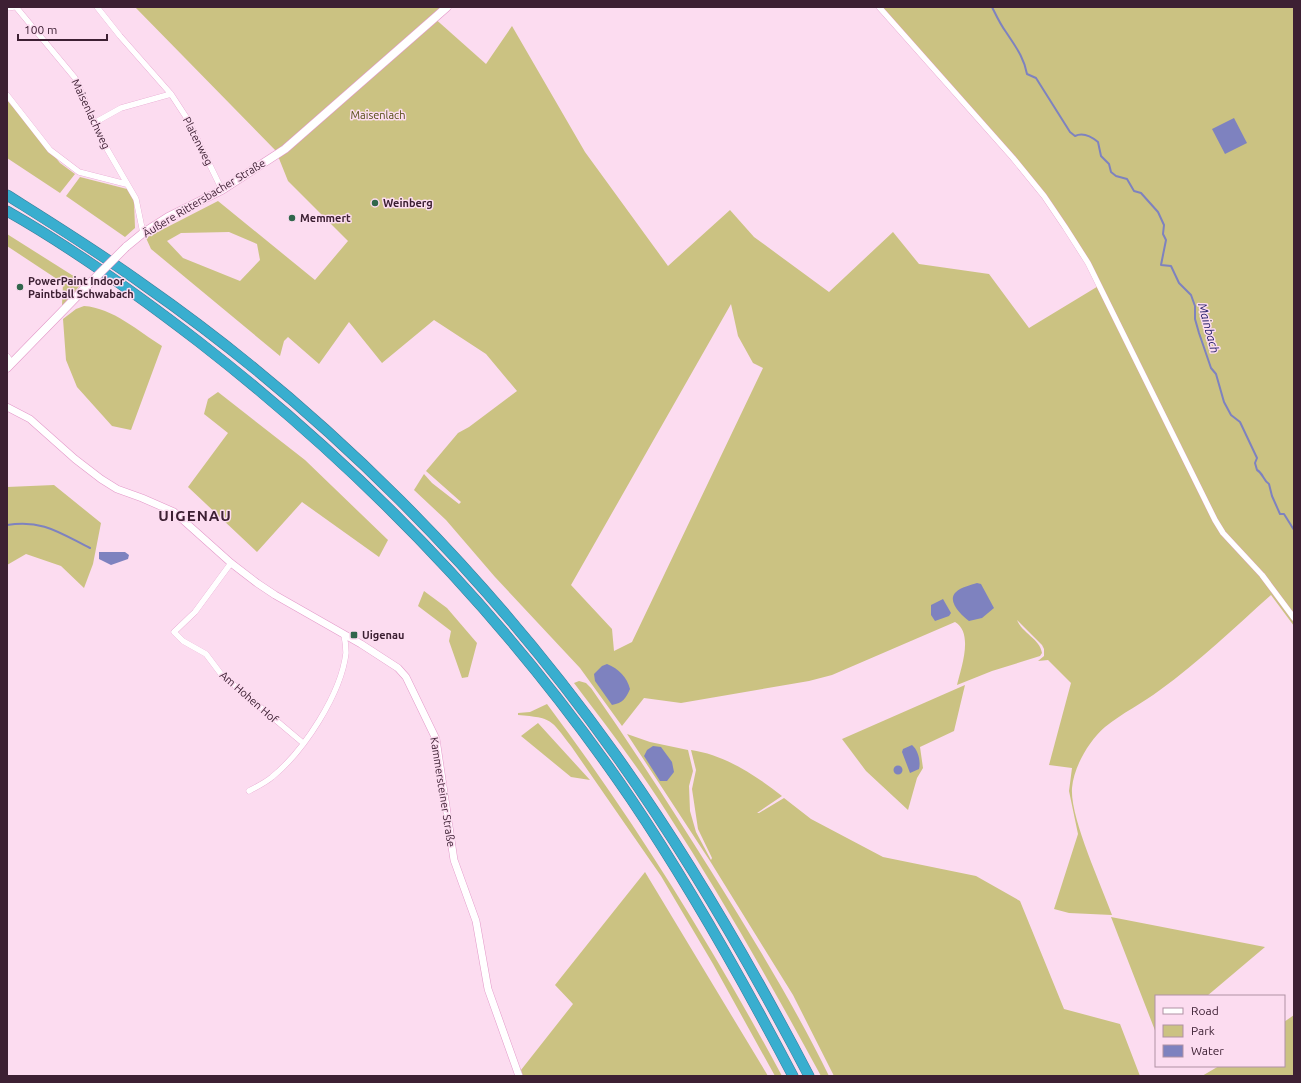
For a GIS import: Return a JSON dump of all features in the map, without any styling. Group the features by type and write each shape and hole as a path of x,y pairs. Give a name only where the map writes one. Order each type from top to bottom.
{"highway":[{"path":"7,195 146,286 276,387 366,468 471,575 544,661 607,743 640,791 718,911 772,1006 809,1076"},
{"path":"7,212 87,262 141,299 241,376 303,428 360,479 472,595 567,711 662,845 728,956 793,1076"}],"main road":[{"name":"Äußere Rittersbacher Straße","path":"9,362 126,247 143,233 168,217 222,190 285,149 447,7"}],"street":[{"path":"7,8 15,7"},
{"name":"Maisenlachweg","path":"15,7 75,78 94,123 126,184 136,199 143,233"},
{"name":"Platenweg","path":"97,7 120,36 171,94 188,120 222,190"},
{"path":"879,7 1013,158 1053,209 1088,263 1215,520 1223,533 1262,574 1294,618"},
{"path":"94,123 121,108 171,94"},
{"path":"7,95 50,150 79,172 126,184"},
{"name":"Kammersteiner Straße","path":"7,407 30,419 75,459 112,486 174,512 231,563 275,595 398,668 406,676 432,727 439,754 454,860 476,921 488,989 519,1076"},
{"name":"Am Hohen Hof","path":"231,563 195,612 174,632 183,641 206,654 221,674 303,743"},
{"path":"249,791 272,778 286,765 321,716 338,684 346,652 344,635"}],"green space":[{"name":"Maisenlach","path":"135,7 442,7 432,16 486,64 512,26 585,152 668,266 730,210 754,237 829,292 893,232 919,264 989,274 1029,328 1100,285 1081,248 1028,177 880,7 1294,7 1294,626 1271,595 1189,668 1153,695 1105,727 1093,739 1083,754 1073,780 1073,801 1087,851 1112,915 1069,913 1054,909 1078,834 1069,791 1072,768 1049,765 1071,683 1048,660 1038,661 1044,656 1044,649 1042,645 1017,620 1019,625 1041,648 1042,653 1040,656 992,671 957,685 965,651 965,642 961,627 955,622 832,675 809,681 681,703 644,698 622,726 580,668 495,577 446,520 414,490 424,474 432,483 459,504 461,502 426,471 458,433 469,427 517,391 486,354 434,320 382,363 349,322 319,364 288,337 284,341 280,356 151,249 146,238 218,201 315,280 348,241 288,181 276,151","holes":["229,232 257,244 260,260 240,281 183,258 167,241 181,233","731,304 738,336 753,363 763,368 632,642 614,651 612,629 571,585"]},
{"path":"7,100 60,163 75,174 60,193 7,158"},
{"path":"80,177 127,189 134,201 135,228 125,237 66,196"},
{"path":"7,234 83,282 62,306 63,283 7,246"},
{"path":"84,306 105,311 125,321 162,346 131,430 112,426 77,387 66,360 63,319 76,309"},
{"path":"218,392 305,460 388,540 379,557 302,502 257,552 188,487 228,433 204,414 208,399"},
{"path":"54,485 101,523 93,564 84,588 61,566 26,554 7,565 7,487"},
{"path":"424,591 447,608 477,643 468,677 462,678 449,641 451,631 418,606"},
{"path":"579,681 586,683 591,688 696,848 773,972 802,1023 829,1076 821,1076 765,975 707,876 644,778 574,683"},
{"path":"965,685 954,731 920,747 923,768 917,778 908,810 866,771 842,739"},
{"path":"547,704 611,794 672,886 728,980 782,1076 775,1076 713,964 661,876 571,746 559,730 545,719 518,715 518,713 530,712"},
{"path":"538,723 590,780 571,777 521,736"},
{"path":"627,734 650,742 688,750 693,771 689,786 690,811 696,832 711,860 712,858 698,829 692,789 696,770 691,750 716,756 728,761 782,796 757,813 784,798 811,819 883,857 976,876 1020,901 1064,1009 1120,1024 1140,1076 834,1076 793,995 710,861"},
{"path":"645,872 768,1076 523,1076 521,1070 573,1004 555,985"},
{"path":"1111,917 1265,947 1208,995 1155,995 1155,1030"},
{"path":"1294,1015 1294,1076 1202,1076 1217,1067 1285,1067 1285,1021"}],"water":[{"path":"1234,118 1247,143 1225,154 1212,129"},
{"path":"99,552 125,552 129,555 128,559 111,565 99,559"},
{"path":"977,583 981,584 994,608 982,618 969,621 956,608 953,596 956,592 966,586"},
{"path":"943,599 951,613 949,616 935,621 931,615 931,605"},
{"path":"607,664 622,674 630,689 624,700 612,705 595,681 594,674 602,666"},
{"path":"912,745 917,753 920,766 919,769 910,773 902,752 903,749"},
{"path":"653,746 661,747 672,762 674,772 667,781 660,781 644,756 647,750"},
{"path":"898,765 903,770 898,775 893,770"}],"waterway":[{"name":"Mainbach","path":"992,7 1002,26 1016,47 1026,68 1027,74 1036,78 1070,132 1075,136 1087,136 1098,142 1101,156 1109,164 1111,172 1116,176 1127,179 1134,191 1141,193 1158,212 1164,225 1163,234 1166,240 1161,265 1171,266 1179,283 1191,295 1195,306 1195,319 1199,333 1211,368 1216,374 1224,402 1231,415 1240,422 1257,458 1255,463 1257,470 1269,484 1272,496 1280,514 1284,514 1294,530"},
{"path":"7,525 31,524 41,526 60,533 90,548"}],"place":[{"name":"Weinberg","path":"375,203"},
{"name":"Memmert","path":"292,218"},
{"name":"PowerPaint Indoor Paintball Schwabach","path":"20,287"},
{"name":"Uigenau","path":"354,635"}],"district":[{"name":"UIGENAU","path":"195,515"}]}
